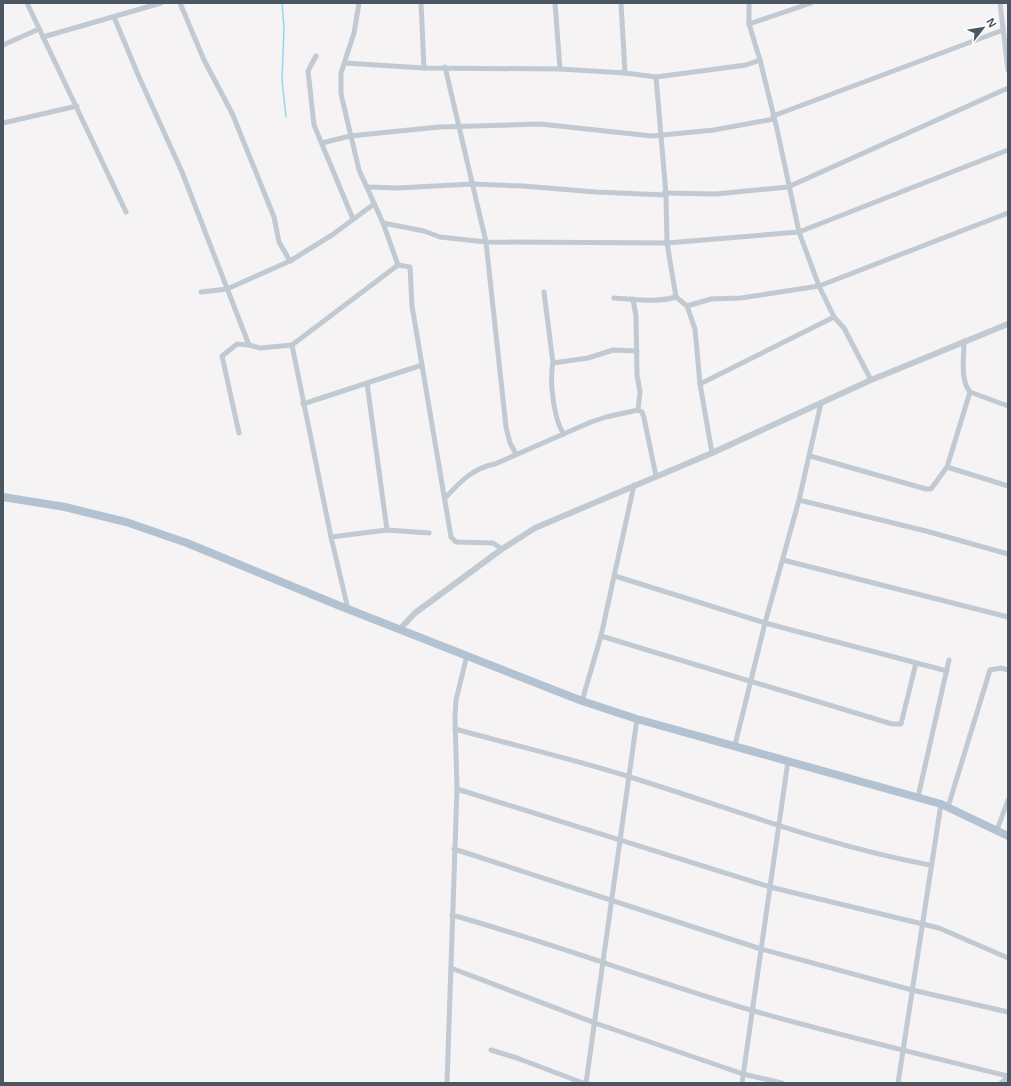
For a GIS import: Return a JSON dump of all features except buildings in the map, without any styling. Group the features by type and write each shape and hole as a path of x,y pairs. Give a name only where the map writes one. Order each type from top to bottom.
{"main road":[{"path":"3,497 65,507 126,522 187,543 348,609 582,701 638,719 945,805 1008,836"}],"street":[{"path":"27,3 126,212"},
{"path":"43,37 161,3"},
{"path":"180,3 204,60 232,113 274,217 279,242 290,261"},
{"path":"359,3 354,32 341,73 341,94 359,170 383,223 398,265"},
{"path":"421,3 424,68"},
{"path":"555,3 560,69"},
{"path":"621,3 625,73"},
{"path":"749,3 749,24 760,60 774,118 799,232 819,286 834,317 844,328 870,380"},
{"path":"749,24 811,3"},
{"path":"1000,3 1008,70"},
{"path":"114,17 139,77 182,172 249,345"},
{"path":"3,45 39,29"},
{"path":"322,143 350,136 439,128 540,124 652,136 714,130 774,118 1003,30"},
{"path":"316,56 308,71 314,125 353,219"},
{"path":"345,63 424,68 560,69 625,73 656,77 746,65 760,60"},
{"path":"445,67 458,128 473,184 486,242 506,427 510,443 516,454"},
{"path":"656,77 667,242 676,297 687,306 695,329 700,384 712,453"},
{"path":"368,187 398,188 473,184 596,192 665,194 716,194 788,187 1008,88"},
{"path":"3,123 77,106"},
{"path":"383,223 424,231 440,237 486,242 667,242 799,232 1008,150"},
{"path":"201,292 227,289 290,261 332,235 374,204"},
{"path":"687,306 711,299 741,298 819,286 1008,212"},
{"path":"239,433 222,356 237,344 260,348 292,345 398,265 410,267 410,293 451,537 456,542 493,543 502,549"},
{"path":"544,292 553,363 551,371 554,404 559,428 564,434"},
{"path":"614,298 667,300 676,297"},
{"path":"633,299 636,316 636,375 640,392 638,410"},
{"path":"700,384 834,317"},
{"path":"400,629 415,613 502,549 535,528 712,453 870,380 1008,324"},
{"path":"964,341 964,380 966,388 970,392 1008,406"},
{"path":"292,345 331,537 348,609"},
{"path":"553,363 588,358 613,350 637,351"},
{"path":"303,404 422,365"},
{"path":"367,383 387,530"},
{"path":"810,456 926,489 931,489 947,467 970,392"},
{"path":"735,745 765,622 799,500 821,403"},
{"path":"445,498 465,477 484,466 495,464 606,417 638,410 642,412 644,418 656,476"},
{"path":"947,467 1008,486"},
{"path":"582,701 601,636 634,485"},
{"path":"799,500 926,531 1008,554"},
{"path":"331,537 387,530 429,533"},
{"path":"783,560 1008,616"},
{"path":"615,576 765,622 947,671"},
{"path":"601,636 751,680 892,724 901,724 916,663"},
{"path":"447,1083 457,789 455,729 456,700 467,655"},
{"path":"918,797 949,660"},
{"path":"898,1083 904,1051 930,865 945,805 990,670 1001,668 1008,670"},
{"path":"490,1050 517,1058 585,1083 638,719"},
{"path":"455,729 630,777 779,826 897,859 930,865"},
{"path":"742,1083 788,761"},
{"path":"457,789 770,887 939,928 1008,958"},
{"path":"997,830 1008,800"},
{"path":"454,849 761,950 912,990 1008,1012"},
{"path":"452,915 498,928 602,963 753,1010 904,1051 1008,1077"},
{"path":"452,968 595,1022 743,1074 782,1083"},
{"path":"1001,1083 1008,1077"}],"waterway":[{"path":"282,3 284,28 282,80 286,117"}]}
